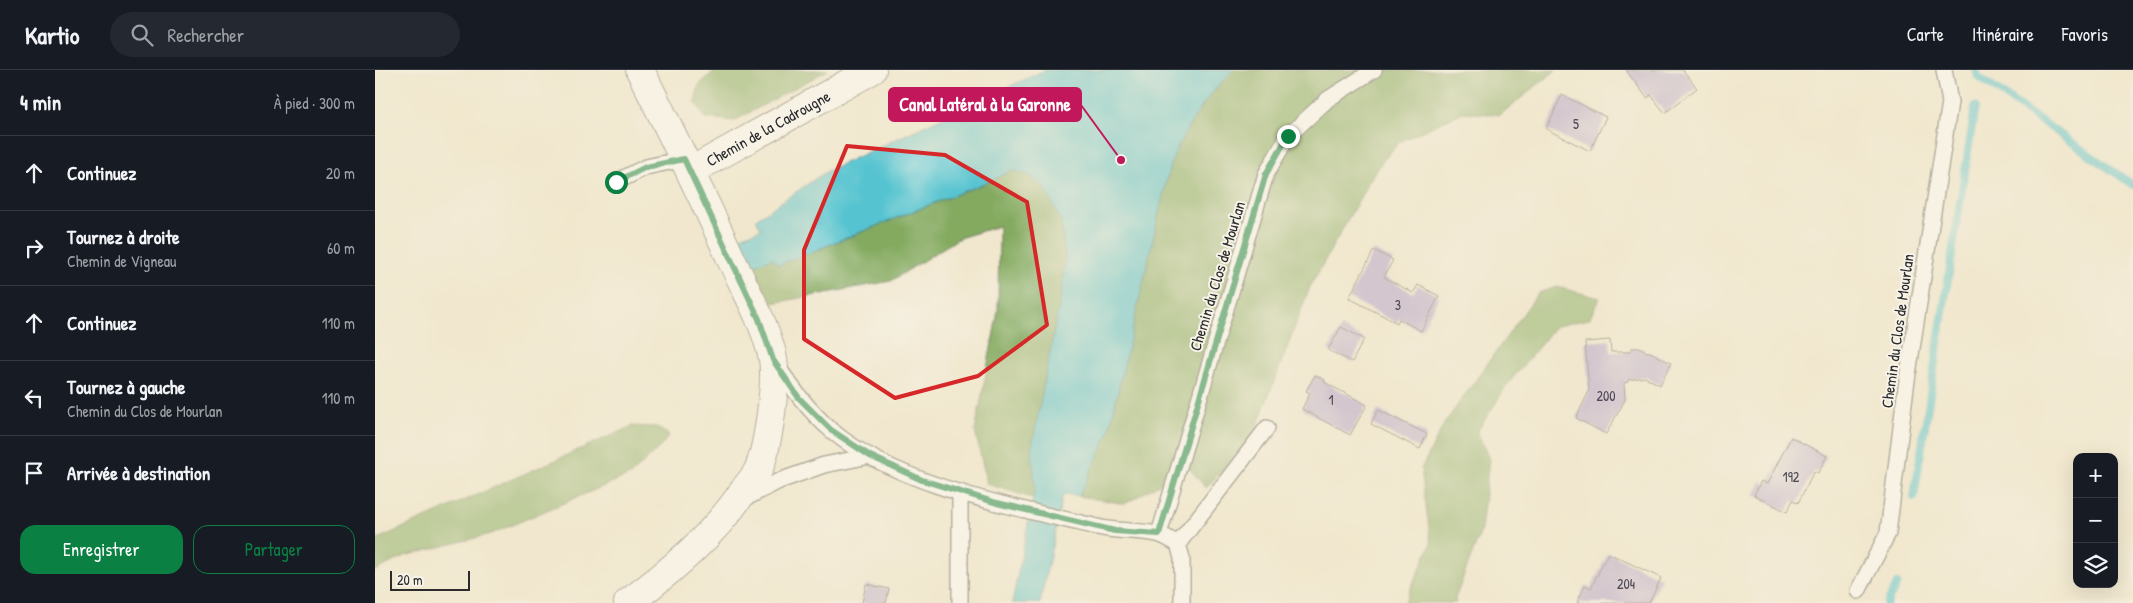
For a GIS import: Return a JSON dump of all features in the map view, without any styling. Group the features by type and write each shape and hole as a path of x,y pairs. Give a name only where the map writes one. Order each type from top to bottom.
{"street":[{"path":"628,603 694,549 736,503 759,469 768,434 772,404 773,360 759,319 641,70"},
{"name":"Chemin de la Cadrougne","path":"687,165 872,70"}],"lane":[{"name":"Chemin du Clos de Mourlan","path":"1159,534 1266,174 1288,136 1328,100 1374,70"},
{"name":"Chemin du Clos de Mourlan","path":"1858,591 1888,533 1906,387 1949,102 1944,70"},
{"path":"616,182 646,167 687,165"},
{"path":"773,360 799,398 831,430 870,456 922,480 997,503 1115,531 1159,534 1178,544 1182,558 1182,603"},
{"path":"1178,544 1267,428"},
{"path":"736,503 779,481 824,465 870,456"},
{"path":"960,492 960,603"}],"highlighted area":[{"path":"847,146 945,155 1027,202 1047,325 978,376 895,398 804,339 804,250"}],"green space":[{"path":"715,70 828,70 734,121 705,118 695,102 699,85"},
{"path":"1234,70 1556,70 1500,115 1463,112 1399,142 1375,171 1310,287 1253,437 1206,488 1188,467 1125,504 1079,496 1108,435 1170,165 1189,126 1205,102"},
{"path":"1012,170 1027,174 1045,188 1061,221 1065,258 1061,295 1032,446 1035,499 987,484 975,431 998,311 999,226 959,238 891,281 768,304 754,265 773,257 778,265 995,179"},
{"path":"1557,287 1600,298 1589,319 1556,326 1507,385 1477,432 1489,459 1481,531 1455,599 1456,603 1404,603 1431,544 1421,469 1444,424 1538,293"},
{"path":"632,426 656,427 669,435 662,445 632,474 491,534 405,556 375,571 375,540"}],"water":[{"path":"1045,70 1234,70 1205,102 1189,126 1170,165 1108,435 1079,496 1063,494 1040,603 1012,603 1035,489 1032,446 1061,295 1065,258 1061,221 1045,188 1027,174 1012,170 995,179 778,265 773,258 754,265 740,237 761,229 756,219 827,171"}],"building":[{"path":"1626,70 1683,70 1697,88 1665,113 1651,95 1647,98"},
{"path":"1562,95 1606,117 1590,151 1546,129"},
{"path":"1374,250 1393,260 1384,277 1413,293 1418,285 1439,296 1421,331 1399,319 1397,323 1349,298"},
{"path":"1341,327 1364,339 1352,362 1328,350"},
{"path":"1610,340 1611,352 1629,352 1632,348 1642,348 1646,352 1650,352 1671,363 1660,385 1645,377 1628,380 1628,382 1624,383 1625,400 1606,434 1576,418 1589,391 1585,342"},
{"path":"1315,375 1325,380 1324,382 1367,405 1350,435 1302,409 1310,393 1306,391"},
{"path":"1378,410 1427,434 1420,449 1371,424"},
{"path":"1791,437 1827,456 1818,473 1814,471 1798,503 1793,500 1787,512 1754,495 1761,481 1767,484"},
{"path":"1608,553 1661,578 1649,603 1577,603 1585,585 1591,588"},
{"path":"866,584 889,589 886,603 862,603"}],"waterway":[{"path":"1976,70 1978,77 2133,185"},
{"path":"1914,497 1975,107"},
{"path":"1887,603 1897,584"}],"place":[{"name":"Canal Latéral à la Garonne","path":"1121,160"}],"route":[{"path":"616,182 646,167 684,159 759,319 773,360 799,398 831,430 870,456 922,480 997,503 1115,531 1159,534 1266,174 1288,136"}]}
